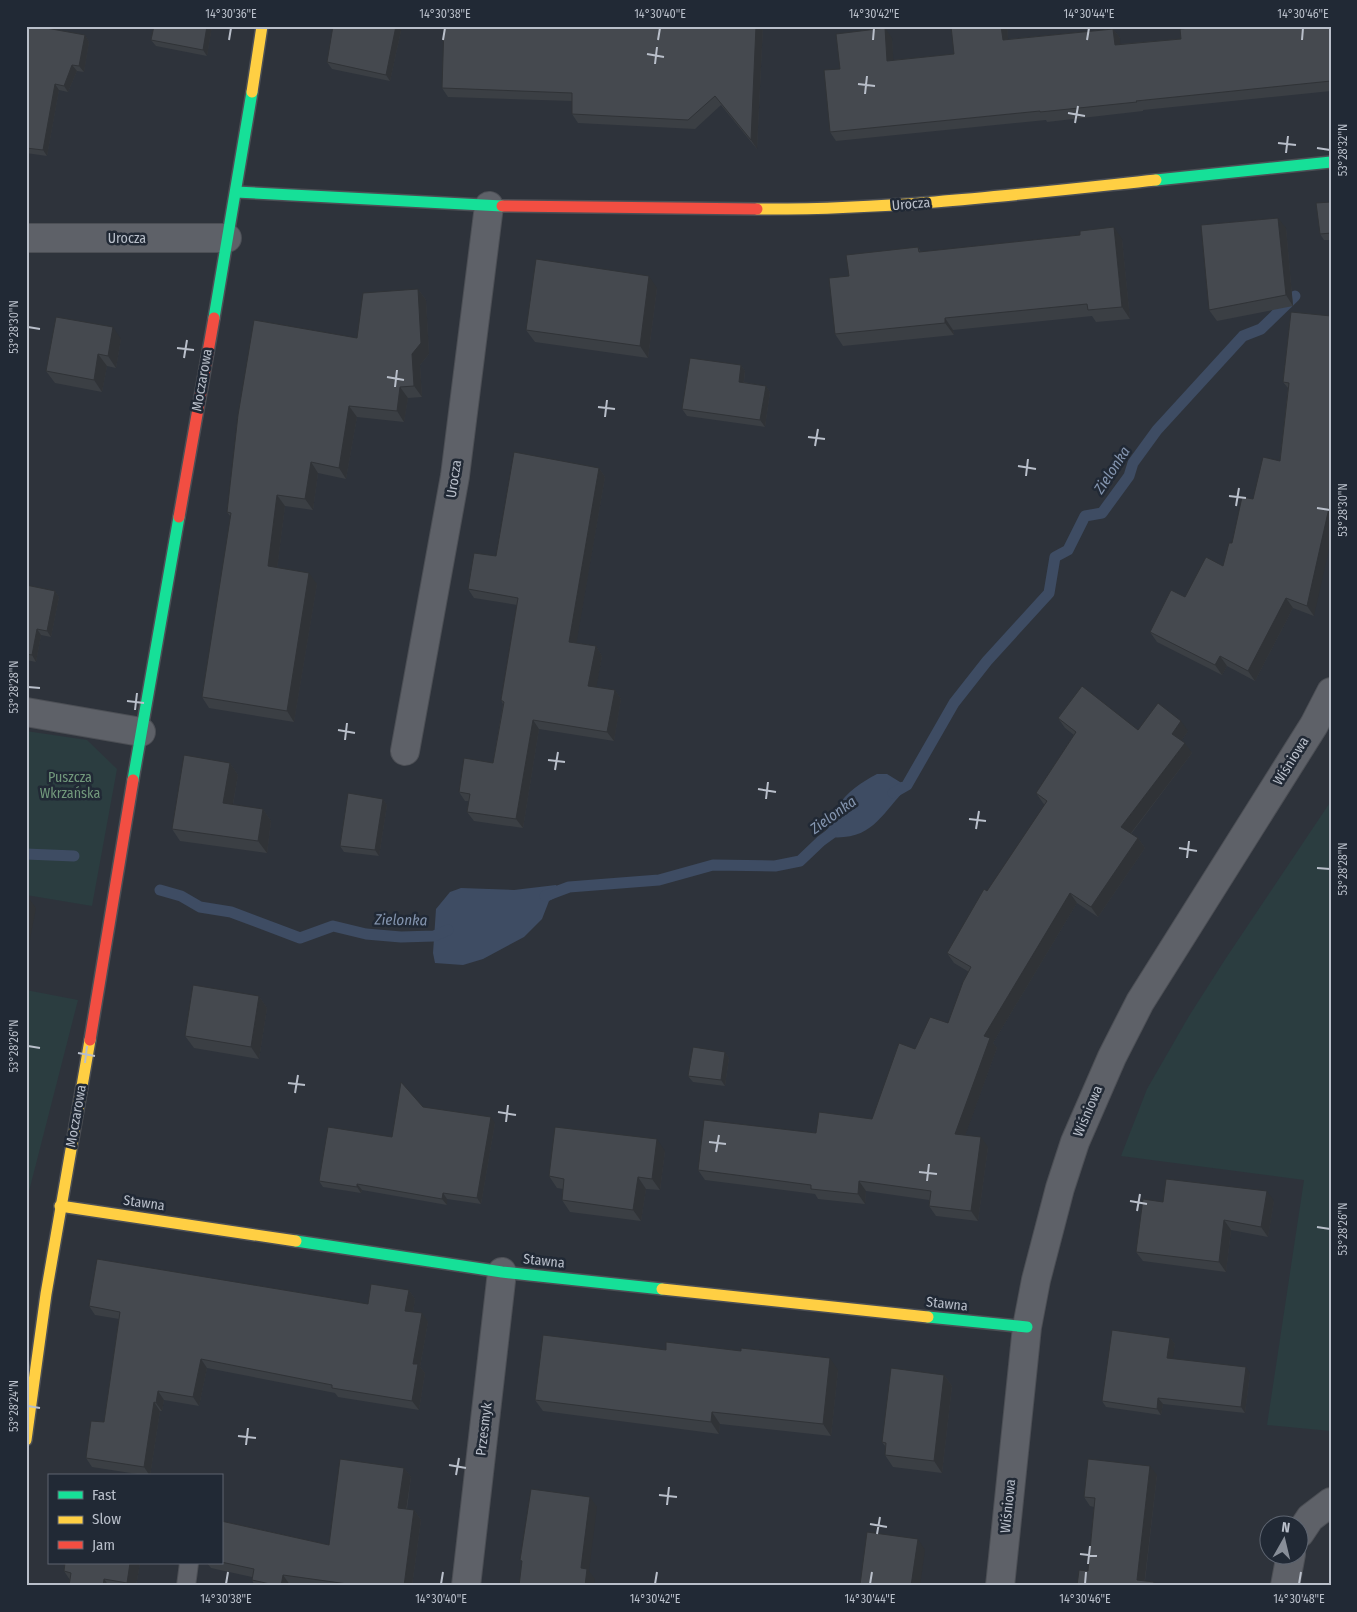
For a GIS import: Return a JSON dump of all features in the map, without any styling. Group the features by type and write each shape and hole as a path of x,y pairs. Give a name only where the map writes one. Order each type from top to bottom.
{"street":[{"name":"Moczarowa","path":"26,1440 60,1206 236,192 262,26"},
{"name":"Urocza","path":"236,192 489,206 798,209 931,203 1331,162"},
{"name":"Urocza","path":"405,751 455,476 489,206"},
{"name":"Urocza","path":"26,238 227,238"},
{"name":"Wiśniowa","path":"1000,1586 1027,1327 1036,1280 1075,1142 1112,1057 1140,1002 1314,725 1331,692"},
{"path":"26,712 141,732"},
{"name":"Stawna","path":"60,1206 502,1272 1027,1327"},
{"name":"Przesmyk","path":"466,1586 502,1272"},
{"path":"1310,1518 1331,1502"},
{"path":"1284,1586 1288,1564"}],"lane":[{"path":"186,1586 189,1564"}],"green space":[{"name":"Puszcza Wkrzańska","path":"26,731 87,740 117,769 92,906 26,895"},
{"path":"1331,801 1331,1431 1267,1425 1304,1180 1121,1156 1147,1089 1189,1016"},
{"path":"26,990 78,1000 26,1203"}],"water":[{"path":"877,774 887,774 908,787 867,830 857,835 829,837 822,842 818,837 826,831 845,797 866,780"},
{"path":"556,885 562,894 549,901 542,919 524,937 483,959 463,965 435,963 433,953 436,909 450,892 461,888 514,890"}],"building":[{"path":"26,26 85,35 79,66 72,65 64,86 55,84 43,150 26,148"},
{"path":"154,26 207,26 203,50 151,40"},
{"path":"333,26 396,26 386,75 327,62"},
{"path":"444,26 756,26 751,140 715,96 688,120 572,114 572,93 442,88"},
{"path":"951,26 1001,26 1003,40 1113,29 1115,45 1181,39 1180,29 1210,26 1331,26 1331,81 830,132 824,70 840,69 836,34 885,28 887,61 954,54"},
{"path":"1331,202 1331,233 1320,234 1316,203"},
{"path":"1278,218 1286,295 1209,310 1201,225"},
{"path":"1114,227 1122,307 1088,310 1087,304 945,318 945,323 835,334 829,278 849,276 846,255 918,247 919,252 1080,235 1080,231"},
{"path":"536,259 649,276 640,346 526,330"},
{"path":"418,289 421,343 412,354 414,386 400,387 397,411 349,406 339,468 311,462 305,499 277,495 268,566 309,573 287,711 202,697 231,513 227,512 238,415 254,320 357,338 363,293"},
{"path":"1291,312 1331,316 1331,499 1307,606 1286,598 1248,671 1220,656 1215,665 1150,632 1171,590 1185,597 1206,557 1223,566 1229,543 1232,543 1242,497 1253,499 1263,457 1280,461 1289,383 1283,382"},
{"path":"56,317 113,327 108,356 98,354 94,380 46,371"},
{"path":"690,358 741,365 739,382 766,386 760,420 682,409"},
{"path":"514,452 599,468 569,642 596,646 588,686 615,690 607,732 533,720 516,819 467,812 470,794 459,792 464,758 493,763 504,702 501,700 518,598 468,589 474,553 496,556"},
{"path":"26,585 55,591 47,631 37,629 32,655 26,654"},
{"path":"1082,686 1138,730 1158,703 1181,721 1172,734 1185,743 1121,827 1138,838 1091,907 1070,893 984,1036 990,1038 955,1134 981,1137 971,1211 929,1206 931,1191 859,1181 858,1194 811,1189 811,1185 698,1170 704,1120 816,1133 819,1112 872,1119 899,1043 915,1049 930,1017 948,1023 963,982 971,967 947,953 984,889 987,891 1047,801 1036,793 1076,732 1058,718"},
{"path":"184,755 230,763 223,803 263,809 258,841 172,829"},
{"path":"348,793 383,799 375,850 340,846"},
{"path":"193,985 259,996 251,1047 185,1036"},
{"path":"693,1047 725,1052 721,1080 688,1076"},
{"path":"401,1082 423,1107 491,1117 477,1198 443,1193 442,1199 357,1184 357,1187 319,1181 328,1127 392,1137"},
{"path":"555,1127 657,1139 652,1179 638,1177 633,1210 562,1200 564,1179 549,1176"},
{"path":"1166,1179 1267,1191 1261,1227 1224,1220 1219,1262 1136,1252 1143,1199 1163,1202"},
{"path":"97,1259 368,1304 371,1284 409,1290 405,1311 422,1313 413,1364 418,1364 412,1401 332,1388 332,1385 201,1359 193,1397 158,1391 156,1403 154,1402 144,1467 86,1458 91,1421 104,1422 120,1312 89,1306"},
{"path":"1112,1330 1170,1338 1167,1358 1246,1367 1241,1407 1158,1398 1157,1409 1102,1401"},
{"path":"543,1335 666,1350 666,1342 741,1351 741,1348 830,1358 823,1424 712,1412 711,1422 535,1400"},
{"path":"891,1368 944,1375 934,1461 885,1455 886,1443 882,1442"},
{"path":"340,1459 404,1468 398,1508 414,1510 404,1586 362,1586 283,1575 281,1586 252,1580 254,1569 222,1562 222,1521 329,1545"},
{"path":"1088,1459 1150,1466 1137,1580 1154,1582 1154,1586 1077,1586 1079,1570 1088,1571 1095,1498 1084,1497"},
{"path":"531,1489 590,1497 581,1568 587,1569 585,1586 519,1586 522,1561 520,1560"},
{"path":"867,1532 918,1539 911,1586 860,1585"},
{"path":"65,1564 130,1564 127,1583 104,1579 103,1586 69,1586 71,1573 64,1571"}],"waterway":[{"name":"Zielonka","path":"893,793 907,785 954,703 987,661 1049,593 1055,557 1068,550 1085,516 1102,513 1129,476 1133,463 1157,430 1243,336 1261,329 1295,296"},
{"name":"Zielonka","path":"545,896 569,887 659,880 713,865 775,866 800,861 832,833"},
{"name":"Zielonka","path":"26,854 74,856"},
{"name":"Zielonka","path":"160,890 181,896 200,907 231,912 300,938 333,926 366,934 401,937 434,936 448,930"}],"traffic: fast":[{"path":"214,318 252,92"},
{"path":"1156,180 1331,162"},
{"path":"236,192 502,206"},
{"path":"133,780 179,517"},
{"path":"296,1241 502,1272 662,1289"},
{"path":"928,1317 1027,1327"}],"traffic: slow":[{"path":"252,92 262,26"},
{"path":"757,209 807,209 907,204 1007,196 1156,180"},
{"path":"26,1440 46,1294 90,1040"},
{"path":"60,1206 296,1241"},
{"path":"662,1289 928,1317"}],"traffic: jam":[{"path":"502,206 757,209"},
{"path":"179,517 214,318"},
{"path":"90,1040 133,780"}]}
